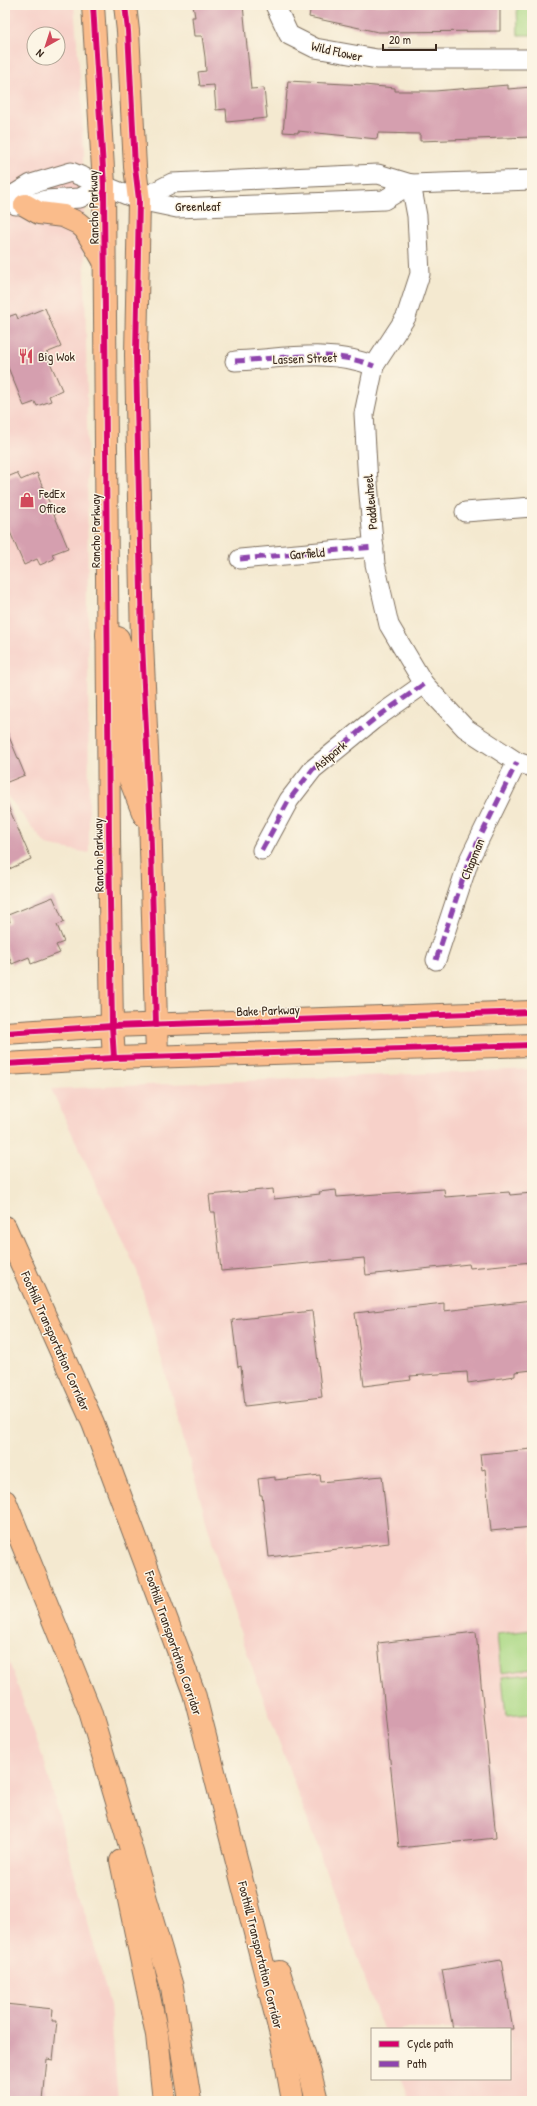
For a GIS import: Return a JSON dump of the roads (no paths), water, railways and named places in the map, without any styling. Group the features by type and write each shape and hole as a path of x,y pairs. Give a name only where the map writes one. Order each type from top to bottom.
{"main road":[{"name":"Rancho Parkway","path":"93,5 104,185 107,635 112,1026 114,1058"},
{"path":"125,5 128,31 135,167 139,200 136,362 142,643 157,1056"},
{"path":"12,204 39,213 63,216 78,222 85,229 104,261"},
{"path":"107,635 118,638 124,658 128,774 150,832"},
{"name":"Bake Parkway","path":"5,1032 112,1026 532,1012"},
{"path":"5,1064 157,1056 532,1045"},
{"name":"Foothill Transportation Corridor","path":"5,1226 93,1423 194,1693 282,2039 293,2101"},
{"path":"5,1501 90,1711 172,1987 190,2101"},
{"path":"194,1693 310,2073 317,2101"},
{"path":"90,1711 156,2035 164,2101"}],"street":[{"name":"Wild Flower","path":"275,5 289,35 315,48 377,59 532,59"},
{"path":"12,204 31,184 71,172 139,200"},
{"name":"Greenleaf","path":"139,200 172,183 378,174 411,184 532,180"},
{"name":"Greenleaf","path":"139,200 177,208 384,200 411,184"},
{"name":"Paddlewheel","path":"411,184 418,216 420,274 406,317 374,366 364,414 375,564 389,624 424,684 465,728 525,765"},
{"path":"12,204 80,198 104,185"},
{"name":"Lassen Street","path":"235,361 334,355 363,361 374,366"},
{"path":"466,512 531,511"},
{"name":"Garfield","path":"240,559 374,547"},
{"name":"Ashpark","path":"262,850 289,800 313,769 373,720 424,684"},
{"name":"Chapman","path":"436,960 469,860 525,765"}],"place":[{"name":"Big Wok","path":"26,356"},
{"name":"FedEx Office","path":"27,500"}]}
